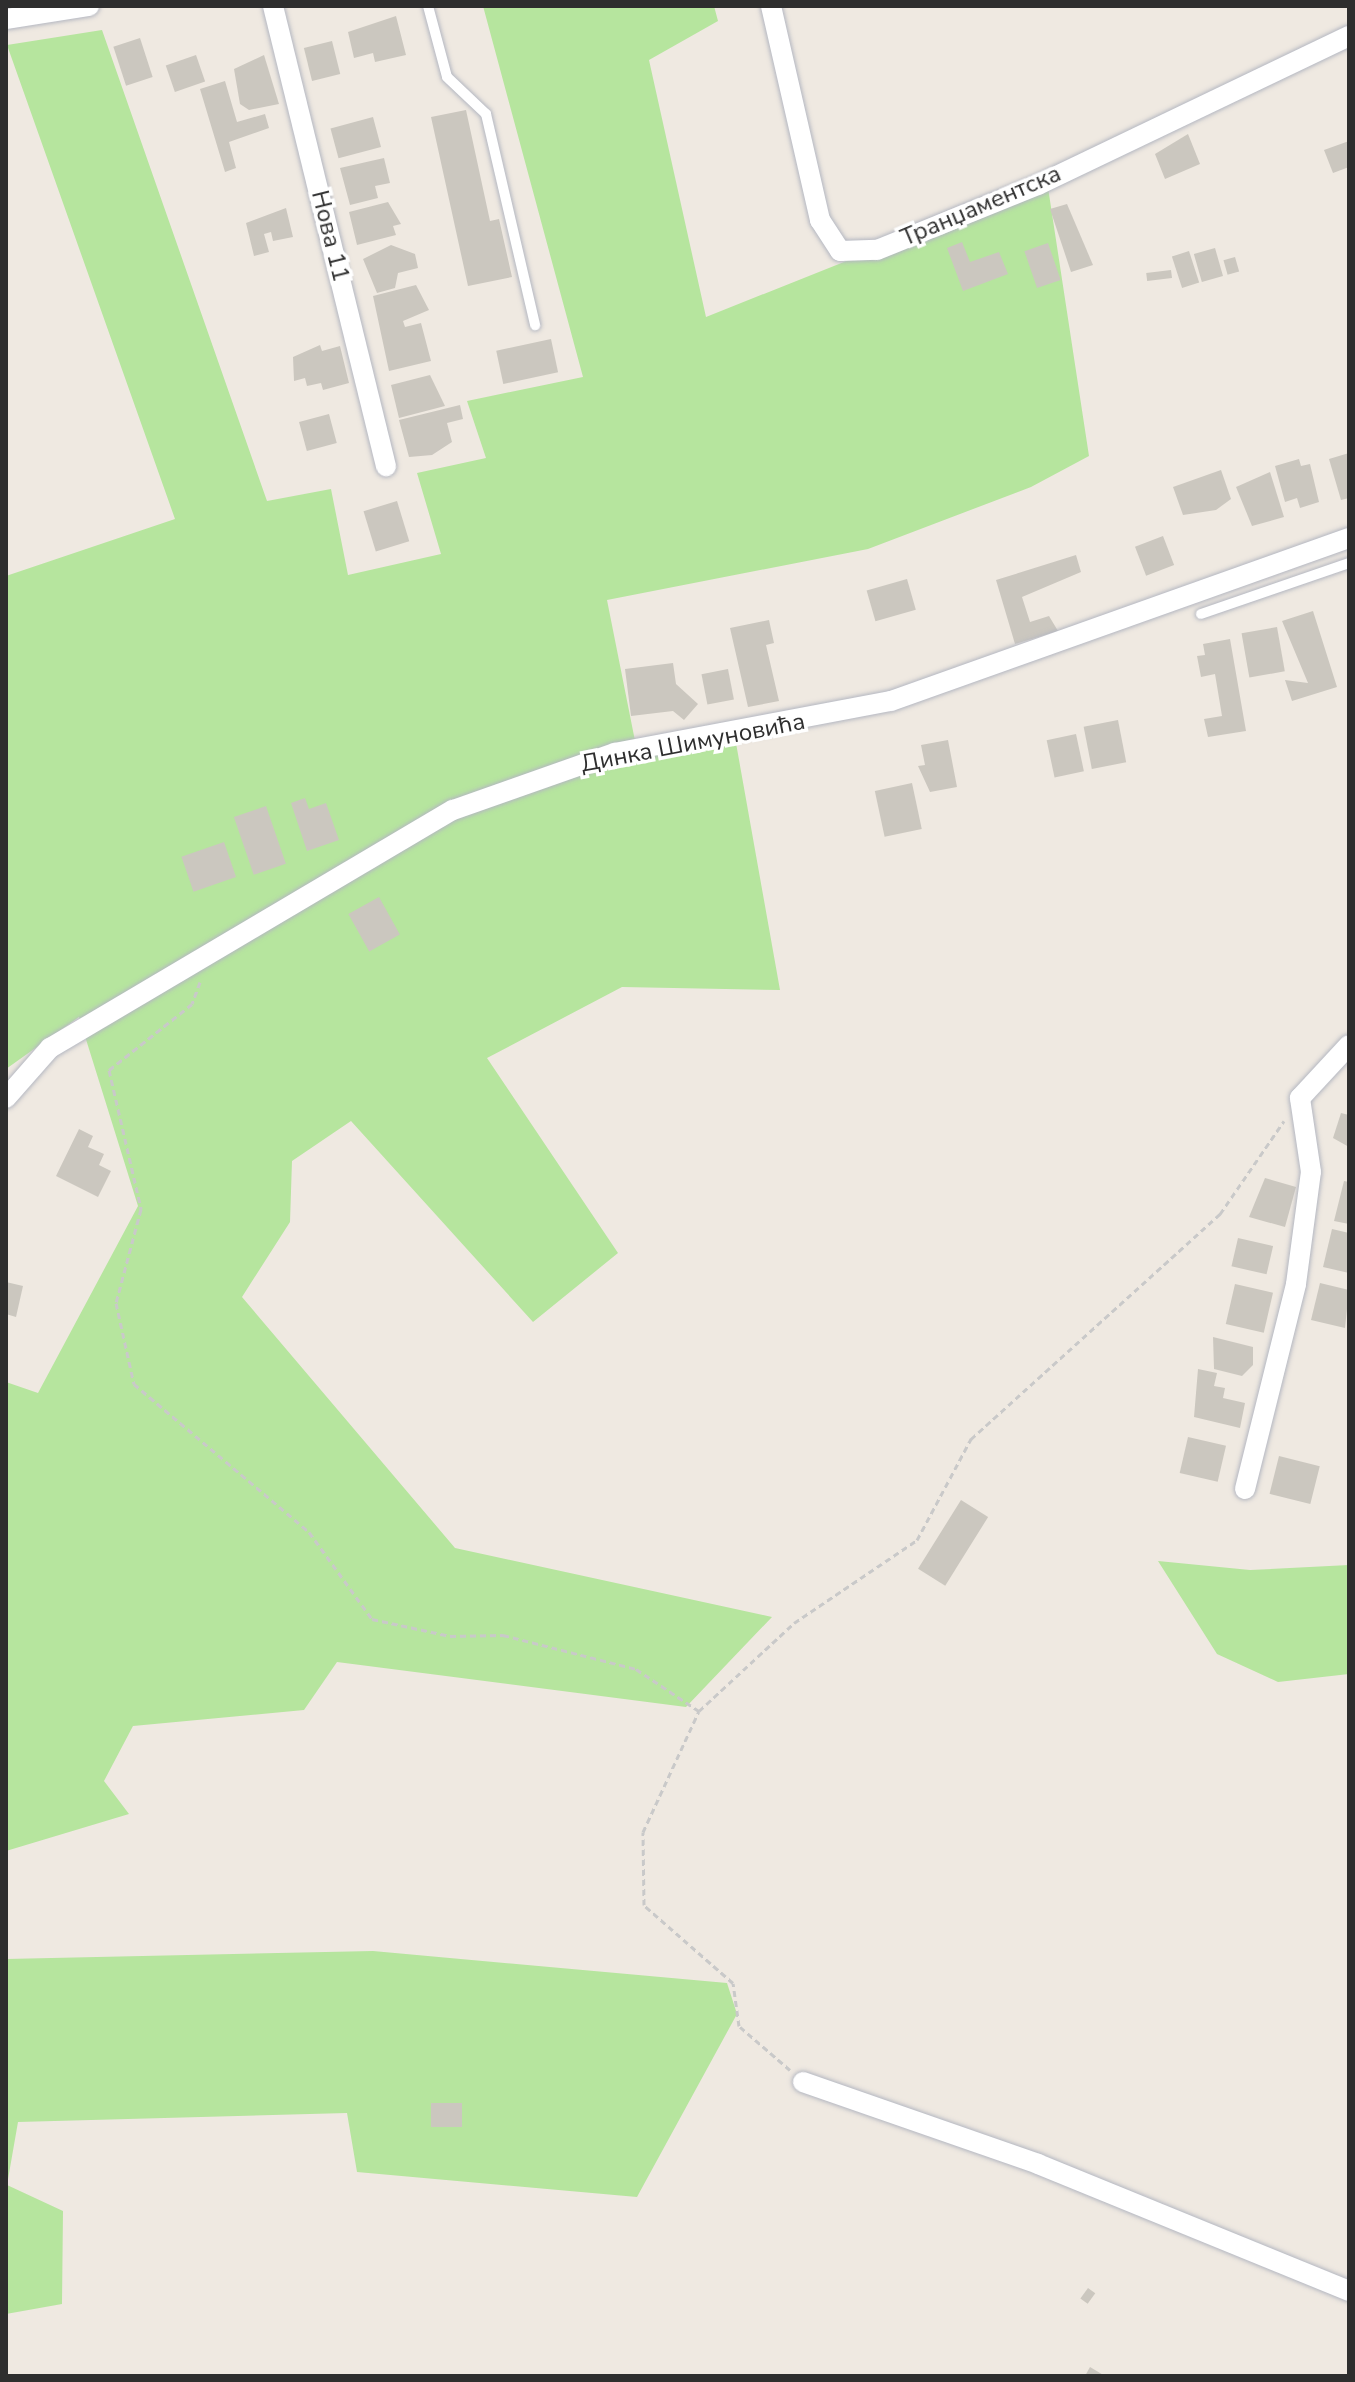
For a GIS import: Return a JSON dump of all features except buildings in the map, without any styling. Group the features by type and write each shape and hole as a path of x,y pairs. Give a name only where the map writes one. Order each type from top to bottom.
{"street":[{"path":"6,19 89,6"},
{"name":"Нова 11","path":"273,6 386,466"},
{"name":"Транџаментска","path":"771,6 820,220 840,251 877,250 1038,185 1349,36"},
{"name":"Динка Шимуновића","path":"6,1098 50,1048 202,962 377,851 537,777 615,753 891,701 1349,538"},
{"path":"1245,1489 1296,1284 1311,1172 1300,1098 1349,1045"},
{"path":"803,2082 1038,2164 1349,2291"}],"lane":[{"path":"428,6 447,77 486,114 535,325"},
{"path":"1201,614 1349,563"}],"path":[{"path":"202,962 192,1004 109,1070 141,1209 116,1303 134,1384 309,1532 372,1619 450,1636 503,1635 636,1669 699,1711"},
{"path":"803,2082 739,2026 733,1983 644,1905 643,1832 699,1711 794,1623 917,1540 971,1439 1220,1214 1300,1098"}],"green space":[{"path":"483,6 714,6 718,21 649,60 706,317 1047,181 1089,456 1031,487 868,549 607,600 638,756 736,743 780,990 622,987 487,1058 618,1253 533,1322 351,1121 292,1161 290,1222 242,1297 455,1548 772,1617 686,1707 337,1662 304,1710 133,1726 104,1781 129,1814 6,1851 6,1382 38,1393 138,1206 79,1017 6,1069 6,576 175,519 7,45 102,30 267,501 331,489 348,575 441,554 417,473 486,458 467,401 583,377"},
{"path":"1158,1561 1250,1570 1349,1565 1349,1674 1278,1682 1217,1654"},
{"path":"373,1951 727,1983 737,2014 637,2197 357,2172 347,2113 18,2122 7,2185 63,2211 62,2304 6,2314 6,1959"}]}
